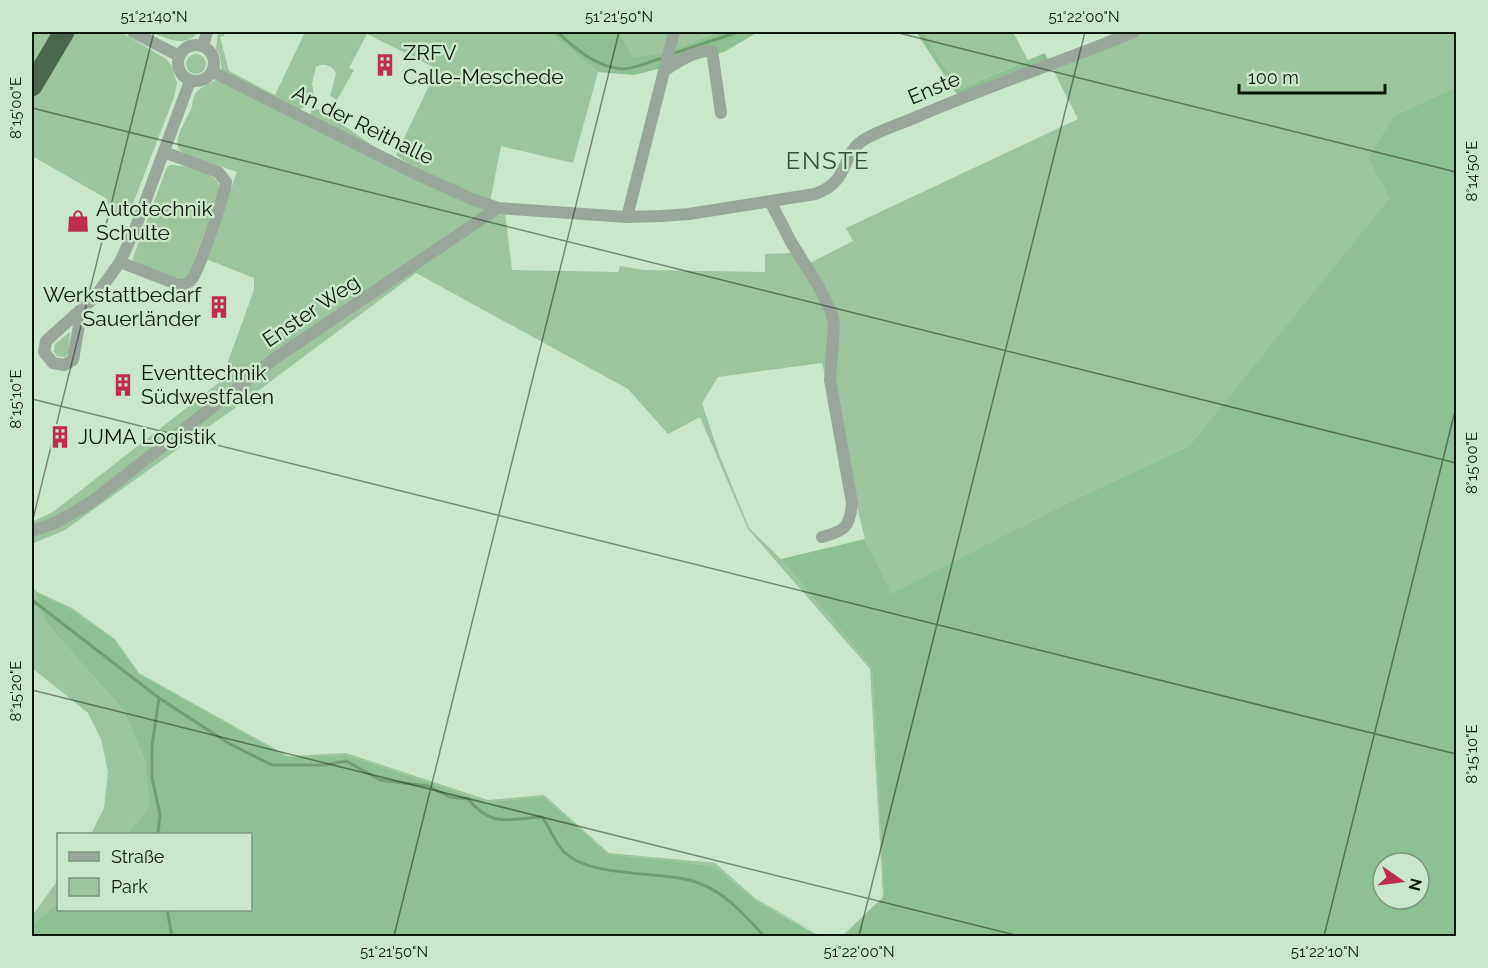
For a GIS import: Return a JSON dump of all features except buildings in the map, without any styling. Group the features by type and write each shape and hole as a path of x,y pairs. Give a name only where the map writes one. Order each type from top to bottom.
{"highway":[{"path":"32,86 59,37"}],"street":[{"path":"133,32 179,56"},
{"path":"203,46 207,32"},
{"path":"627,217 674,32"},
{"name":"Enste","path":"498,208 627,217 689,214 814,194 826,190 835,183 861,142 965,95 1059,63 1134,32"},
{"path":"203,46 211,52 214,58 213,72 207,79 190,81 178,69 179,56 188,47 203,46"},
{"path":"665,67 704,51 712,51 721,113"},
{"name":"An der Reithalle","path":"213,72 412,172 472,200 498,208"},
{"path":"86,304 79,325 73,360 64,365 53,363 44,352 46,341 101,290 120,262 135,229 190,81"},
{"path":"120,262 179,285 187,283 195,275 226,182 224,176 218,172 164,152"},
{"path":"770,201 830,308 834,325 830,380 852,502 851,516 847,526 836,533 822,537"},
{"name":"Enster Weg","path":"32,531 55,523 90,503 274,358 498,208"}],"green space":[{"path":"32,32 51,32 51,34 32,76"},
{"path":"69,32 121,32 166,59 171,65 177,83 174,97 131,209 127,212 119,213 112,210 107,199 32,156 32,97"},
{"path":"151,32 198,32 187,40 176,41"},
{"path":"218,32 224,32 224,36 220,37 229,71 275,95 305,32 549,32 598,72 573,163 501,146 490,202 421,173 396,155 437,69 367,34 349,68 354,70 337,100 330,96 335,71 322,65 316,67 312,83 314,95 308,105 299,110 222,73 220,56 216,49"},
{"path":"549,32 619,32 633,58 663,53 718,32 758,32 724,52 634,75 598,72"},
{"path":"619,32 718,32 663,53 633,59"},
{"path":"916,32 924,32 958,90 1045,53 1049,62 958,96"},
{"path":"924,32 1013,32 1028,60 958,90"},
{"path":"1117,32 1456,32 1456,87 1395,115 1391,198 1189,446 1069,502 890,595 865,539 822,363 718,377 702,403 719,454 749,528 781,559 872,668 884,898 844,936 842,936 883,897 870,669 748,529 700,417 668,434 628,389 416,273 235,408 65,530 32,544 32,522 53,512 221,381 254,290 254,278 206,259 237,172 186,154 179,150 178,145 179,133 195,95 213,81 216,80 487,209 492,218 505,213 512,270 618,272 620,266 644,270 765,272 765,254 791,253 808,264 853,241 846,228 1078,119 1049,62"},
{"path":"192,54 200,54 206,60 206,68 200,74 192,74 186,68 186,60"},
{"path":"1456,87 1456,936 844,936 884,897 872,668 781,559 865,539 891,594 1069,502 1189,446 1390,198 1368,158 1395,115"},
{"path":"322,110 373,146 310,117 311,111"},
{"path":"171,165 204,172 215,179 219,186 217,198 191,270 187,276 180,279 134,262 133,258 167,167"},
{"path":"70,332 69,353 65,357 57,356 54,352 55,344"},
{"path":"32,586 36,591 46,623 124,711 145,761 149,807 128,833 92,833 104,808 108,772 101,739 88,713 32,668"},
{"path":"35,591 71,609 115,640 139,674 287,757 346,755 488,802 544,797 608,854 714,866 756,901 819,936 32,936 32,925 57,903 57,911 252,911 252,833 128,833 149,807 145,761 124,711 46,623"},
{"path":"36,591 72,608 115,639 139,673 288,756 346,753 488,800 544,795 609,853 715,863 756,899 822,936 756,901 714,866 608,854 544,797 488,802 346,755 287,757 139,674 115,640 71,609"},
{"path":"57,881 57,903 32,925 32,916"}],"waterway":[{"path":"557,32 586,56 603,65 627,69 663,58"},
{"path":"672,54 738,32"},
{"path":"32,600 159,698 228,743 272,765 325,765 346,761 380,780 428,786 450,797 468,799 493,818 510,820 542,817 564,852 577,861 593,867 686,879 701,884 728,900 764,936"},
{"path":"158,833 160,814 152,778 152,746 159,698"},
{"path":"167,911 172,936"}],"place":[{"name":"ZRFV Calle-Meschede","path":"385,65"},
{"name":"Autotechnik Schulte","path":"78,221"},
{"name":"Werkstattbedarf Sauerländer","path":"219,307"},
{"name":"Eventtechnik Südwestfalen","path":"123,385"},
{"name":"JUMA Logistik","path":"60,437"}],"district":[{"name":"ENSTE","path":"828,161"}]}
